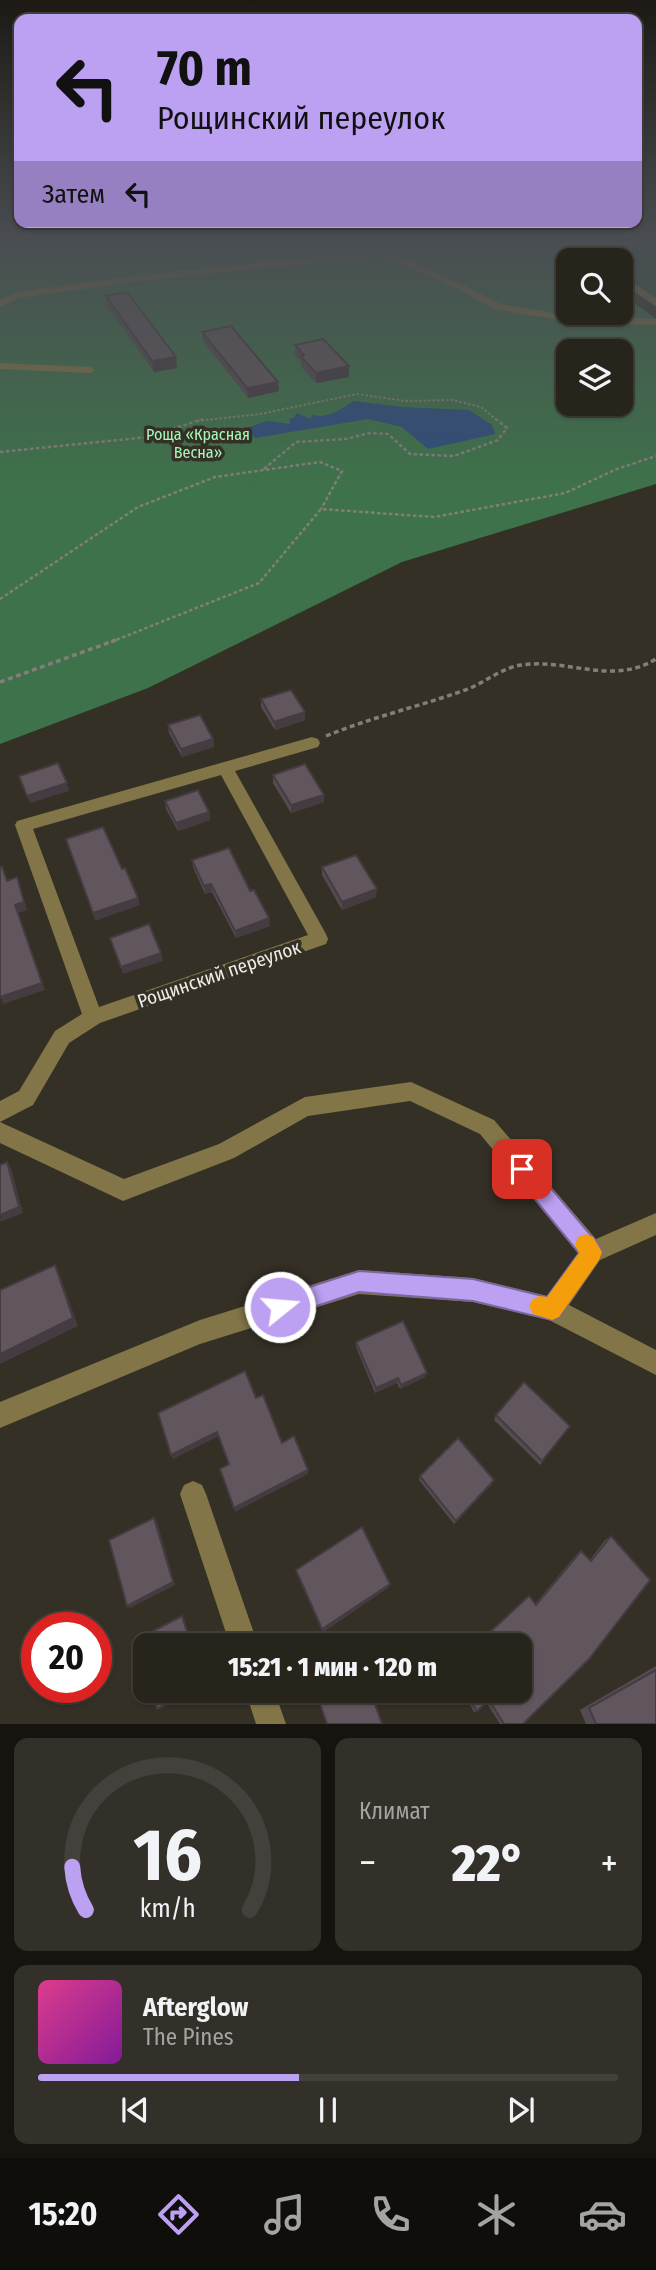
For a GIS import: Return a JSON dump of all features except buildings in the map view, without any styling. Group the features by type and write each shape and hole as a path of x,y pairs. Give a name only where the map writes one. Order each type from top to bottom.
{"street":[{"path":"0,366 90,370"},
{"path":"93,1017 23,825 312,743"},
{"name":"Рощинский переулок","path":"0,1112 26,1098 62,1037 93,1017 319,939 225,768"},
{"path":"0,1132 123,1189 226,1151 305,1107 411,1091 487,1127 592,1252"},
{"path":"552,1309 592,1252 656,1224"},
{"path":"0,1415 200,1332 359,1282 473,1290 552,1309 656,1363"},
{"path":"193,1493 240,1633"},
{"path":"264,1703 271,1724"}],"path":[{"path":"0,452 148,437 202,419 261,414 356,394 406,401 452,400 481,407 507,428 498,440 454,456 410,454 388,434 369,433 346,439 296,442 264,468"},
{"path":"321,509 434,517 565,493 617,469 656,456"},
{"path":"0,599 138,507 215,477 320,462 342,471 321,509 259,583 104,645 0,682"},
{"path":"312,743 355,723 483,682 519,665 553,664 601,673 647,667 656,659"}],"green space":[{"name":"Роща «Красная Весна»","path":"0,325 656,325 656,484 402,562 148,688 0,744"}],"water":[{"path":"354,401 402,407 469,410 492,425 495,434 428,449 402,427 368,419 255,438 247,428 267,421 290,424 290,418 294,418 297,413 311,419 312,415 329,414"}],"slow traffic":[{"path":"540,1306 552,1309 592,1252 586,1245"}],"route":[{"path":"280,1307 359,1282 473,1290 552,1309 592,1252 522,1169"}]}
